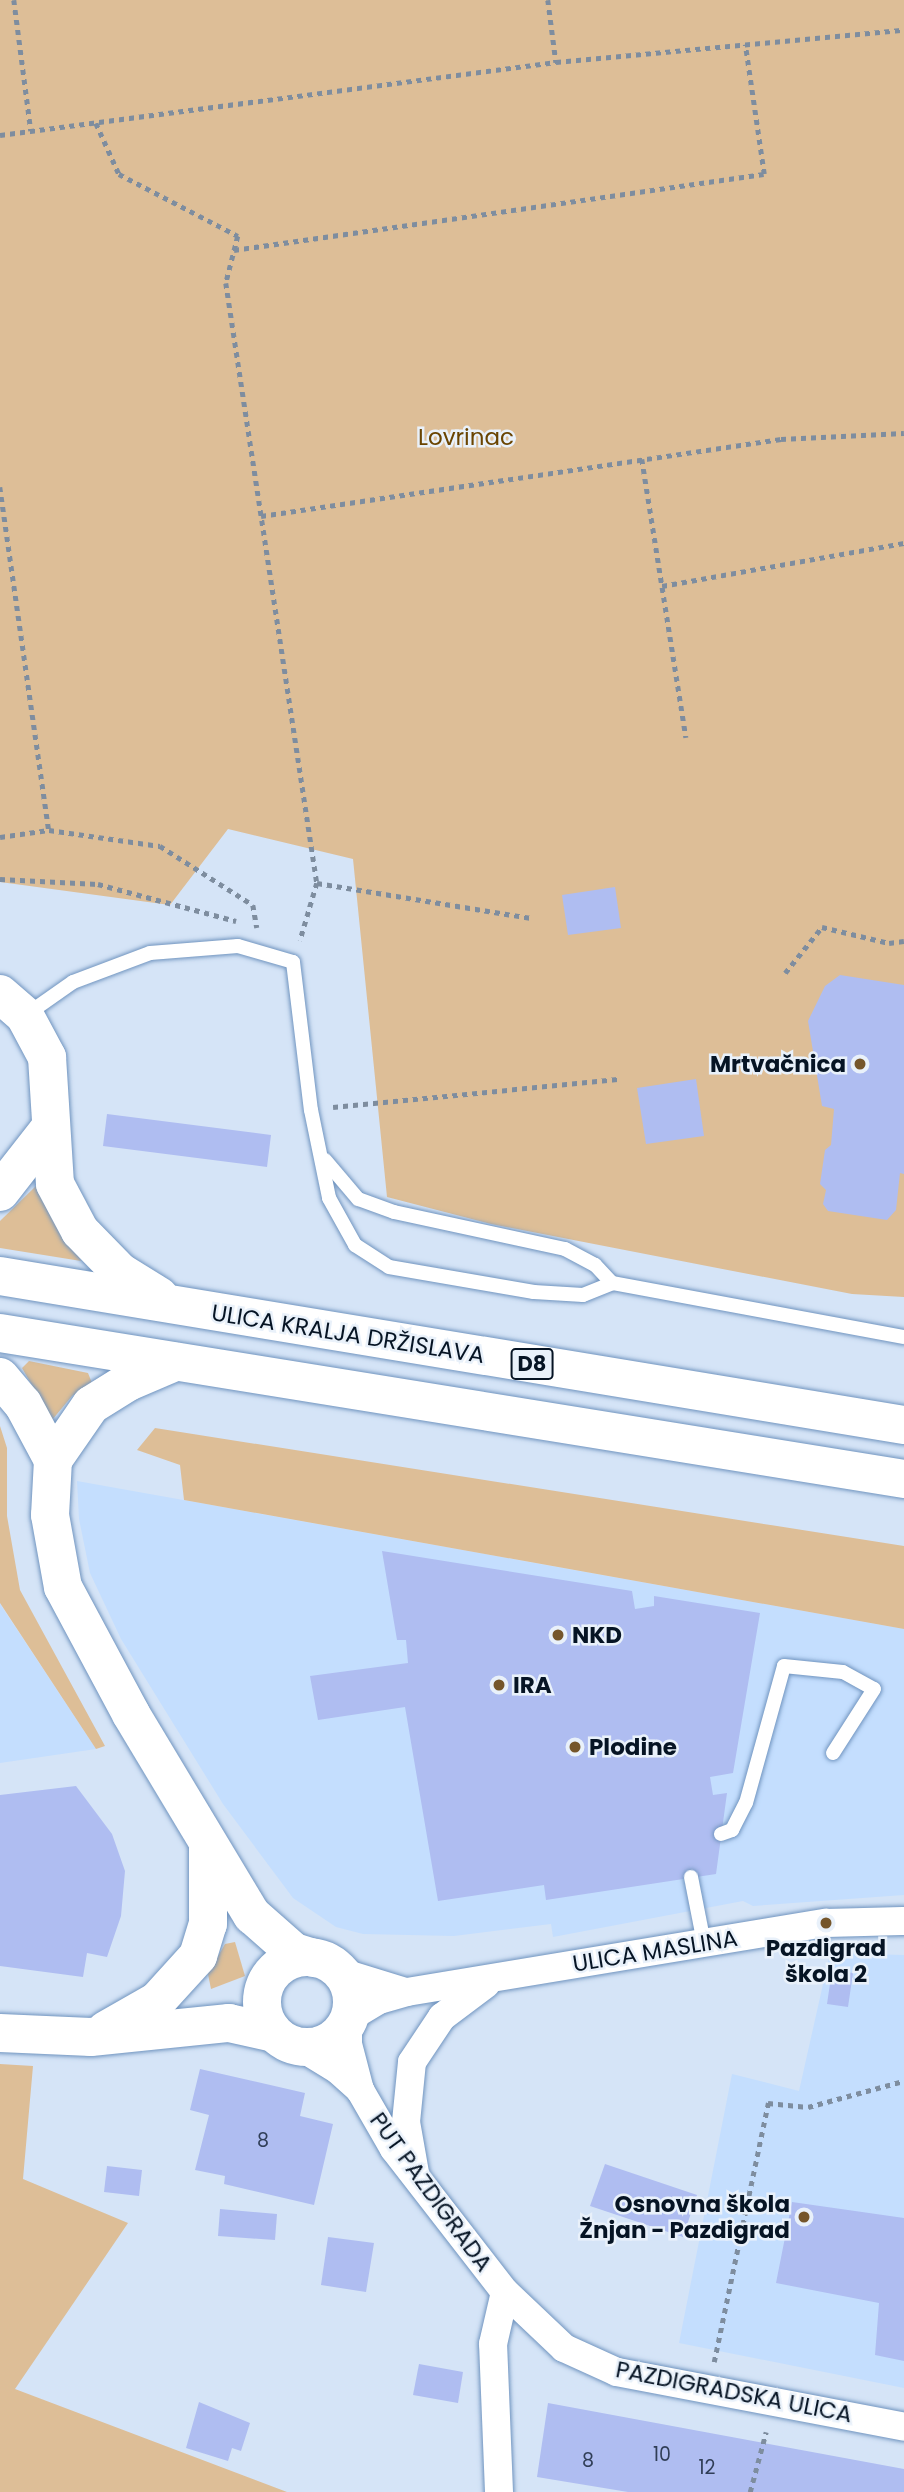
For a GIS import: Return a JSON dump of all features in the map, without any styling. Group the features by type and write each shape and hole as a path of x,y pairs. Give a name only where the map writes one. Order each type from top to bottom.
{"main road":[{"path":"12,1005 47,1057 55,1184 80,1231 120,1272 176,1306"},
{"path":"0,1192 50,1128"},
{"name":"ULICA KRALJA DRŽISLAVA","path":"0,1276 904,1425"},
{"path":"0,1333 904,1479"},
{"path":"53,1460 91,1405 128,1381 175,1362"},
{"path":"0,1377 23,1404 53,1460 50,1515 63,1587 131,1714 208,1846 253,1915 294,1952 327,1965 352,1996 349,2020 328,2042 287,2039 263,2011 267,1983 253,1915"},
{"path":"91,2038 157,2001 198,1956 208,1924 208,1846"},
{"path":"267,1983 285,1964 327,1965"},
{"name":"PUT PAZDIGRADA","path":"205,2024 251,2000 267,1983"},
{"name":"PUT PAZDIGRADA","path":"0,2033 91,2038 205,2024 251,2025 287,2039"}],"street":[{"name":"ULICA MASLINA","path":"349,2020 379,2000 407,1993 826,1923 904,1921"},
{"name":"ULICA MASLINA","path":"327,1965 407,1993"},
{"path":"416,2175 406,2111 412,2062 442,2017 476,1989 499,1977"},
{"name":"PUT PAZDIGRADA","path":"349,2020 348,2045 360,2090 394,2149 505,2292"},
{"name":"PUT PAZDIGRADA","path":"287,2039 338,2070 360,2090"},
{"path":"499,2492 494,2344 505,2292"},
{"name":"PAZDIGRADSKA ULICA","path":"505,2292 564,2348 617,2372 904,2427"}],"lane":[{"path":"12,1005 150,953 200,947 261,949 293,962 312,1110 324,1160 329,1198 340,1223 355,1245 389,1267 534,1292 583,1296 612,1283 904,1336"},
{"path":"324,1160 358,1199 394,1212 565,1249 595,1265 612,1283"},
{"path":"721,1834 732,1830 746,1802 784,1667 842,1672 874,1689 833,1754"},
{"path":"691,1877 704,1943"}],"path":[{"path":"14,0 32,131"},
{"path":"548,0 556,62"},
{"path":"0,135 556,62 904,30"},
{"path":"234,250 764,174 745,44"},
{"path":"96,123 119,174 238,236 226,283 317,883 293,962"},
{"path":"261,516 781,439 904,433"},
{"path":"642,459 685,738"},
{"path":"0,486 49,830"},
{"path":"662,586 904,543"},
{"path":"0,837 49,830 160,846 253,905 261,949"},
{"path":"0,879 98,884 251,925"},
{"path":"317,883 531,918"},
{"path":"785,972 822,926 889,943 904,941"},
{"path":"312,1110 618,1079"},
{"path":"708,2390 768,2104 808,2107 904,2081"},
{"path":"750,2492 767,2431"}],"shaded area":[{"path":"77,1481 904,1629 904,1895 753,1906 743,1901 553,1937 551,1924 454,1936 363,1934 336,1927 293,1898 223,1804 121,1639 90,1573 79,1519"},
{"path":"0,1603 2,1607 96,1749 0,1763"},
{"name":"Osnovna škola Žnjan - Pazdigrad","path":"830,1953 904,1955 904,2388 679,2343 732,2074 799,2091"}],"green space":[{"name":"Lovrinac","path":"0,0 904,0 904,1297 852,1294 707,1266 491,1224 387,1197 353,859 228,829 170,905 0,882"},
{"path":"37,1185 81,1261 0,1248 0,1221"},
{"path":"29,1361 88,1373 92,1383 72,1396 52,1420 22,1368"},
{"path":"0,1426 7,1448 7,1516 20,1590 105,1746 96,1749 0,1603"},
{"path":"155,1428 904,1546 904,1629 184,1500 180,1465 137,1450"},
{"path":"235,1942 245,1976 211,1989 208,1974 225,1944"},
{"path":"0,2064 33,2066 23,2179 128,2223 15,2389 287,2492 0,2492"}],"building":[{"path":"615,887 621,928 568,935 562,895"},
{"name":"Mrtvačnica","path":"840,975 904,985 904,1174 900,1173 896,1210 887,1220 828,1211 823,1204 826,1190 820,1184 825,1150 831,1145 834,1109 822,1106 808,1021 825,986"},
{"path":"696,1079 704,1136 646,1144 637,1088"},
{"path":"107,1114 271,1135 267,1167 103,1146"},
{"name":"Plodine","path":"382,1551 632,1591 635,1609 654,1606 654,1596 760,1613 733,1773 710,1777 713,1795 727,1793 716,1874 546,1900 544,1885 438,1901 405,1707 318,1720 310,1676 408,1663 406,1640 397,1640"},
{"path":"76,1786 112,1834 125,1871 121,1916 107,1957 87,1953 83,1977 0,1966 0,1795"},
{"path":"832,1970 853,1973 848,2007 827,2004"},
{"path":"200,2069 305,2093 300,2116 333,2124 314,2205 224,2184 225,2176 195,2170 209,2115 190,2110"},
{"path":"605,2164 697,2195 683,2237 590,2206"},
{"path":"107,2166 142,2170 139,2196 104,2192"},
{"path":"792,2202 904,2218 904,2361 875,2355 879,2303 776,2283"},
{"path":"220,2209 277,2214 275,2240 218,2236"},
{"path":"328,2237 374,2243 366,2292 321,2285"},
{"path":"419,2364 463,2372 458,2403 413,2395"},
{"path":"199,2402 250,2423 241,2451 232,2448 228,2461 186,2448"},
{"path":"548,2403 904,2469 904,2492 628,2492 537,2477"}],"place":[{"name":"Mrtvačnica","path":"860,1064"},
{"name":"NKD","path":"558,1635"},
{"name":"IRA","path":"499,1685"},
{"name":"Plodine","path":"575,1747"},
{"name":"Pazdigrad škola 2","path":"826,1923"},
{"name":"Osnovna škola Žnjan - Pazdigrad","path":"804,2217"}]}
